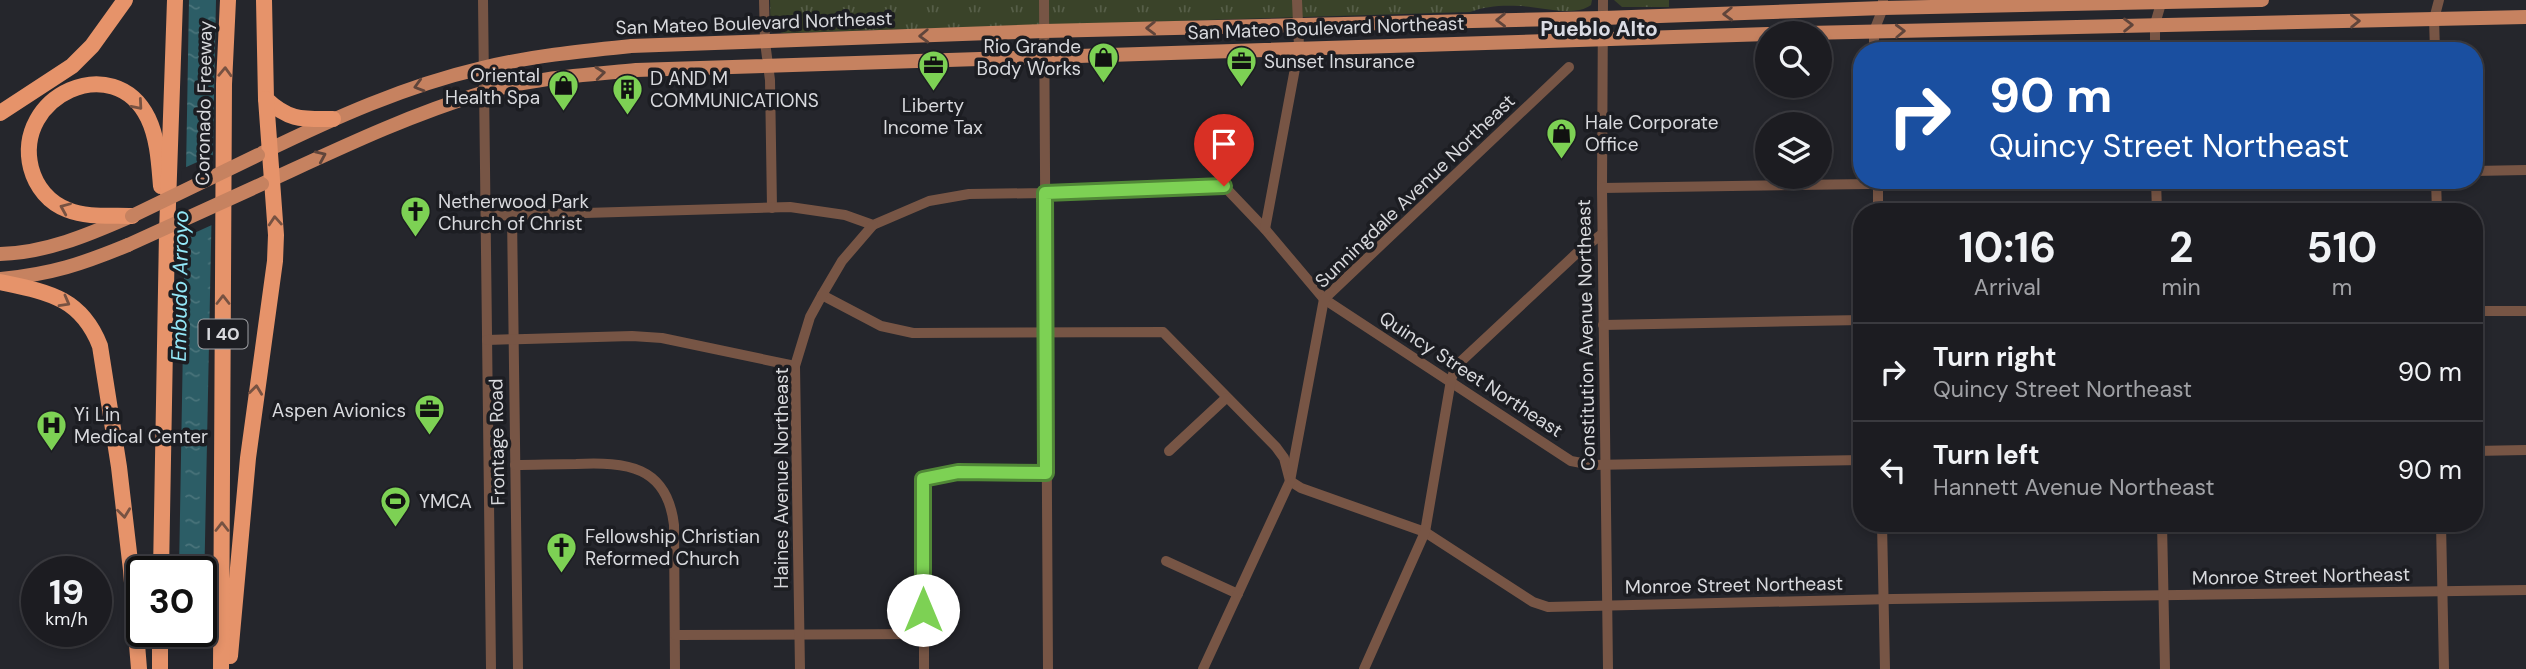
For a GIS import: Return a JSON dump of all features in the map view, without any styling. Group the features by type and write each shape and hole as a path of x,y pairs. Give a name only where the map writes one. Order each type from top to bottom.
{"highway":[{"path":"0,113 72,65 92,46 125,0"},
{"name":"Coronado Freeway","path":"161,556 167,233 175,0"},
{"name":"Coronado Freeway","path":"221,669 224,98 228,0"},
{"path":"228,669 248,458 275,261 276,235 264,152 264,0"},
{"path":"132,216 69,211 54,203 41,191 33,176 29,141 34,123 49,103 70,89 88,84 106,85 124,91 138,103 147,116 156,141 167,233"},
{"path":"266,99 278,111 291,118 332,119"},
{"path":"0,281 34,289 72,305 94,330 100,346 119,467 139,669"},
{"path":"160,647 160,669"}],"main road":[{"name":"San Mateo Boulevard Northeast","path":"0,254 53,246 132,216 332,119 406,89 484,67 575,52 631,46 1044,31 1603,18 1883,4 2262,0"},
{"path":"1832,32 2526,17"},
{"name":"San Mateo Boulevard Northeast","path":"0,281 41,275 80,265 405,119 484,92 574,76 636,70 1755,34"}],"street":[{"path":"483,0 491,669"},
{"path":"764,0 765,42 769,66 772,208"},
{"path":"1044,0 1048,669"},
{"path":"1265,229 1299,47 1297,0"},
{"name":"Constitution Avenue Northeast","path":"1603,0 1602,234 1608,669"},
{"path":"2155,42 2155,24 2162,0"},
{"path":"2434,42 2434,19 2439,0"},
{"path":"1874,42 1874,31 1883,4"},
{"name":"Sunningdale Avenue Northeast","path":"1203,669 1290,481 1324,299 1569,67"},
{"path":"2483,171 2526,170"},
{"path":"1602,188 1853,184"},
{"name":"Quincy Street Northeast","path":"873,225 929,201 969,194 1224,186 1265,229 1324,299 1571,461 1604,465 1853,460"},
{"path":"486,216 790,207 845,215 873,225"},
{"name":"Frontage Road","path":"512,215 518,669"},
{"name":"Haines Avenue Northeast","path":"800,669 795,366 810,317 821,295 842,261 873,225"},
{"path":"1364,669 1424,532 1451,380 1460,361 1577,253 1602,234"},
{"path":"821,295 881,326 913,333 1163,332 1276,447 1284,457 1290,481"},
{"path":"2483,311 2526,310"},
{"path":"1603,326 1853,320"},
{"path":"487,340 632,336 662,338 795,366"},
{"path":"1169,451 1226,398"},
{"path":"2483,451 2526,450"},
{"path":"515,465 630,465 646,474 663,490 672,511 675,669"},
{"path":"924,669 923,479 958,472 1046,473"},
{"name":"Monroe Street Northeast","path":"1290,481 1301,488 1424,532 1533,602 1548,607 1883,599 2526,590"},
{"path":"1882,532 1885,669"},
{"path":"2162,532 2165,669"},
{"path":"2441,532 2444,669"},
{"path":"1166,561 1238,594"},
{"path":"675,635 923,634"}],"green space":[{"path":"770,0 1592,0 1591,5 1575,11 1506,6 1470,12 784,33 772,25"},
{"path":"1614,0 1669,0 1669,7 1622,7"}],"water":[{"path":"189,0 216,0 205,556 179,556"}],"pier":[{"path":"215,154 214,224 181,239 182,169"}],"place":[{"name":"Rio Grande Body Works","path":"1104,84"},
{"name":"Sunset Insurance","path":"1241,88"},
{"name":"Liberty Income Tax","path":"933,93"},
{"name":"Oriental Health Spa","path":"563,113"},
{"name":"D AND M COMMUNICATIONS","path":"627,116"},
{"name":"Hale Corporate Office","path":"1562,160"},
{"name":"Netherwood Park Church of Christ","path":"415,239"},
{"name":"Aspen Avionics","path":"429,437"},
{"name":"Yi Lin Medical Center","path":"51,452"},
{"name":"YMCA","path":"396,528"},
{"name":"Fellowship Christian Reformed Church","path":"562,574"}],"district":[{"name":"Pueblo Alto","path":"1599,29"}],"route":[{"path":"923,610 923,479 958,472 1046,473 1045,193 1224,186"}],"water label":[{"name":"Embudo Arroyo","path":"180,286"}]}
